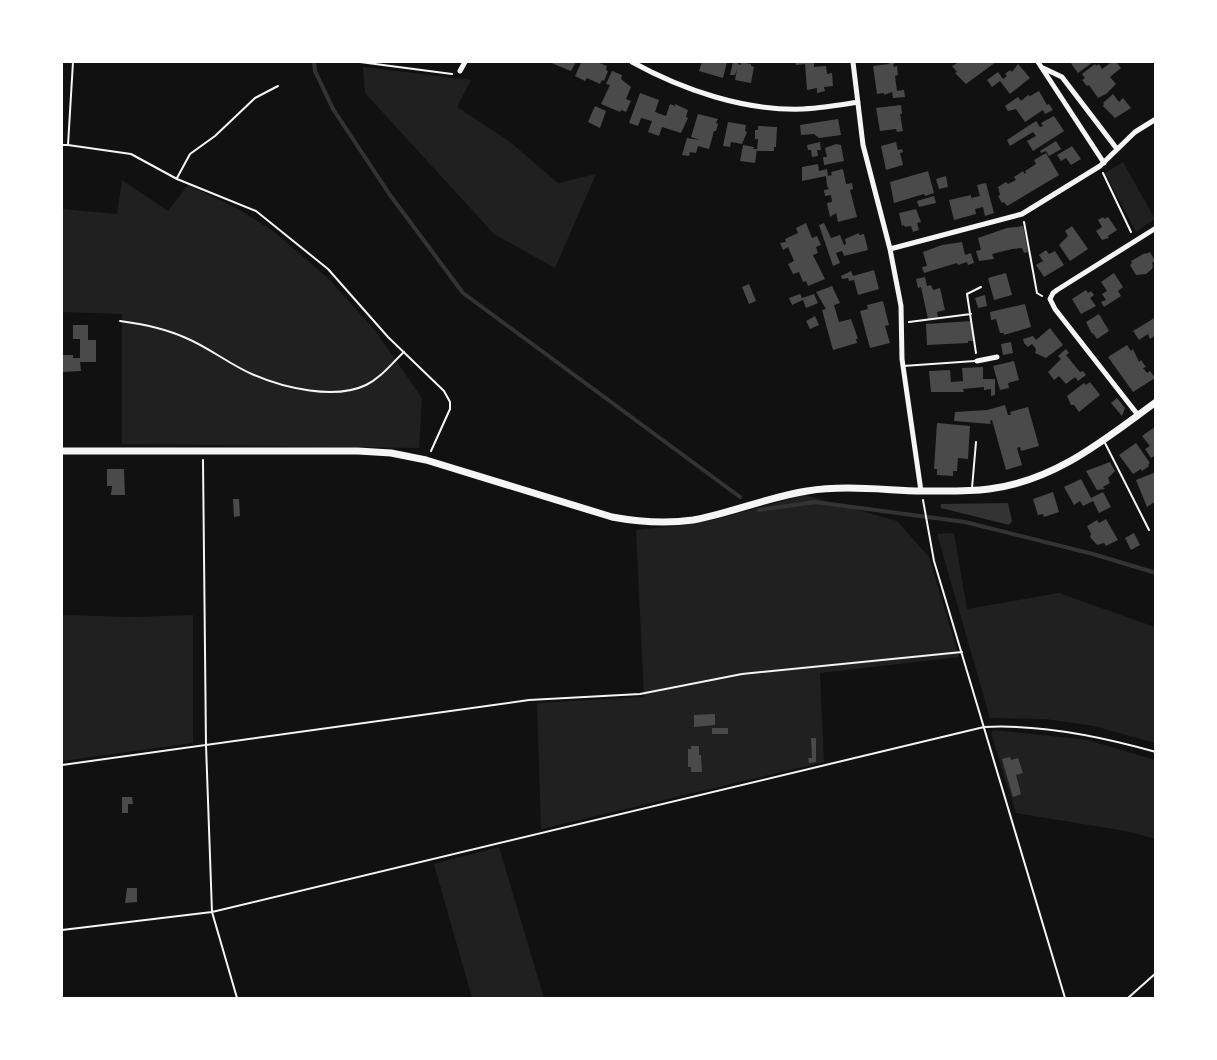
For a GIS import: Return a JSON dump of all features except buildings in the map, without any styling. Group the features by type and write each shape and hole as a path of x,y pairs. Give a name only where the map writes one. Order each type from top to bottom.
{"street":[{"path":"460,71 465,62"},
{"path":"632,62 687,87 742,103 804,109 858,102"},
{"path":"853,62 865,153 890,249 903,323 903,366 921,491"},
{"path":"1038,62 1102,165"},
{"path":"1043,68 1062,77 1117,149"},
{"path":"890,249 1022,214 1102,165 1136,132 1155,119"},
{"path":"1138,415 1055,309 1050,299 1057,290 1155,228"},
{"path":"977,361 997,357"},
{"path":"62,451 391,453 426,460 612,517 636,522 668,522 692,520 819,489 972,491 1004,487 1047,474 1078,458 1155,402"}],"lane":[{"path":"903,366 977,361"},
{"path":"1104,441 1149,530"},
{"path":"972,491 976,442"}],"path":[{"path":"68,145 73,62"},
{"path":"360,62 453,74 460,71"},
{"path":"177,178 190,154 215,136 255,98 278,86"},
{"path":"62,145 132,154 177,178 256,211 328,269 404,352 444,391 450,402 446,420 426,460"},
{"path":"1102,165 1135,240"},
{"path":"1022,214 1037,293 1050,299"},
{"path":"977,361 972,314 967,294 981,287"},
{"path":"903,323 972,314"},
{"path":"120,321 164,329 207,348 253,375 309,390 342,392 364,386 375,380 404,352"},
{"path":"203,451 206,745 212,912 237,999"},
{"path":"921,491 934,561 1065,999"},
{"path":"62,765 529,700 640,694 742,674 962,652"},
{"path":"62,930 212,912 984,728 1013,726 1091,736 1155,752"},
{"path":"1128,999 1155,973"}],"shaded area":[{"path":"363,67 471,80 457,107 509,141 558,183 596,174 555,268 494,234 365,93"},
{"path":"1123,162 1155,219 1136,232 1105,173"},
{"path":"122,180 168,211 188,185 240,210 273,231 330,280 376,332 422,398 419,448 122,444 122,314 62,312 62,209 117,214"},
{"path":"805,495 897,521 929,557 959,657 820,673 824,762 541,829 537,703 644,697 636,530 713,520"},
{"path":"1008,503 1012,521 1009,525 941,508 941,504"},
{"path":"954,533 967,609 1059,593 1155,627 1155,743 1094,726 1045,719 990,718 937,534"},
{"path":"62,615 133,617 193,615 193,743 62,761"},
{"path":"994,730 1088,740 1155,760 1155,839 1131,832 1016,813 991,733"},
{"path":"499,847 544,998 472,998 434,864"}],"waterway":[{"path":"314,62 315,71 333,109 390,195 463,293 740,497"},
{"path":"759,510 815,502 965,522 1093,554 1156,573"}]}
